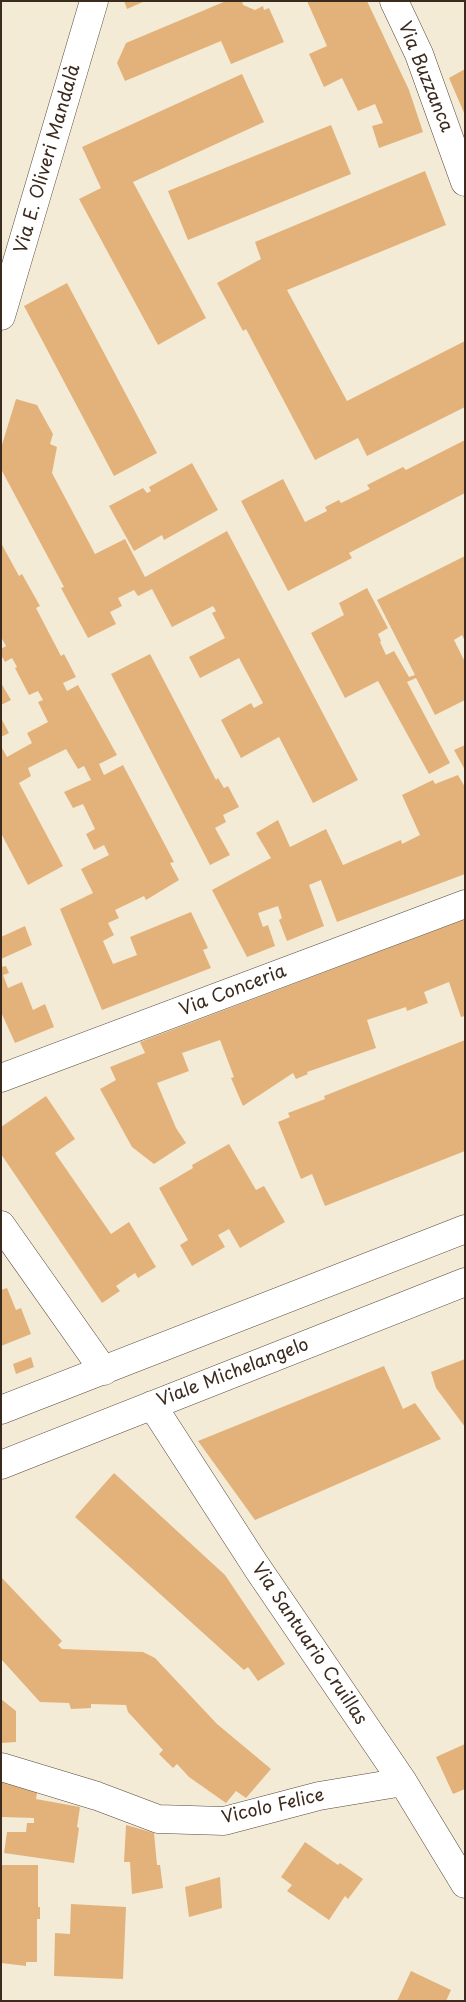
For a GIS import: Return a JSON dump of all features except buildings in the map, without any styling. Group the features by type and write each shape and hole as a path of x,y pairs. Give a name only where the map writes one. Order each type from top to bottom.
{"street":[{"name":"Via E. Oliveri Mandalà","path":"1,316 94,1"},
{"name":"Via Buzzanca","path":"394,1 419,54 465,182"},
{"name":"Via Conceria","path":"1,1078 465,904"},
{"path":"1,1225 104,1371"},
{"path":"1,1410 465,1229"},
{"name":"Viale Michelangelo","path":"1,1465 465,1282"},
{"name":"Via Santuario Cruillas","path":"152,1405 256,1566 403,1782 465,1884"},
{"name":"Vicolo Felice","path":"1,1767 97,1796 158,1819 224,1821 319,1796 403,1782"}]}
